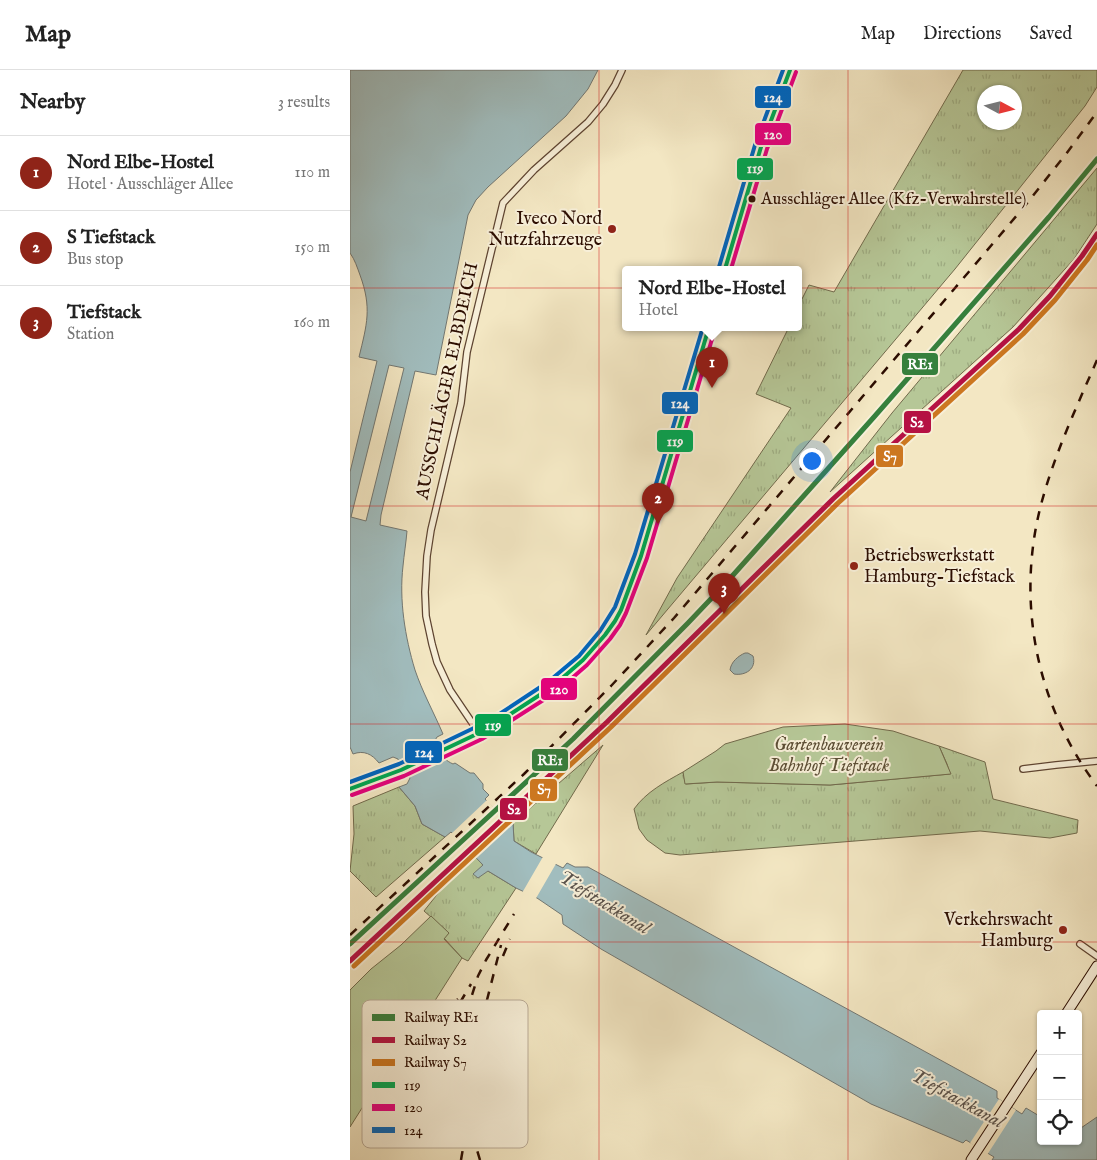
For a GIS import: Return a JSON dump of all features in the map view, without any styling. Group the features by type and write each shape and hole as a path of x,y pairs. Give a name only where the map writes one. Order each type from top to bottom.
{"main road":[{"path":"1069,1010 1097,966"},
{"path":"971,1160 1039,1055"}],"street":[{"name":"AUSSCHLÄGER ELBDEICH","path":"479,733 450,690 437,662 426,616 425,592 431,530 461,403 467,352 503,203 534,170 588,122 603,104 622,70"},
{"path":"727,266 761,147 790,70"},
{"path":"350,790 401,770 479,733 536,698 569,673 596,645 615,621 632,583 651,525 708,331"},
{"path":"1023,769 1097,761"},
{"path":"1080,944 1097,956"}],"green space":[{"path":"963,70 1097,70 1097,87 1085,106 955,269 646,635 677,578 791,408 756,394 787,331 802,331 802,299 809,285 834,292"},
{"path":"1097,168 1097,224 1074,259 1013,327 830,492 892,413"},
{"name":"Gartenbauverein Bahnhof Tiefstack","path":"845,724 893,731 939,746 951,774 830,785 717,782 685,784 683,772 725,744 783,727"},
{"path":"603,745 536,854 514,841 513,823"},
{"path":"939,746 985,762 993,799 1078,820 1077,833 1050,838 980,831 680,855 665,853 647,840 639,829 634,809 650,792 683,772 686,784 717,782 830,785 950,774"},
{"path":"399,787 415,806 422,824 445,837 376,897 350,871 354,834 353,806"},
{"path":"475,856 488,871 516,888 468,961 462,958 444,938 449,933 424,911 447,882"},
{"path":"431,916 449,933 444,939 462,958 435,1000 362,1000 362,1108 350,1127 350,990 371,969 401,945"}],"water":[{"name":"Tiefstackkanal","path":"350,70 598,70 588,89 566,116 476,200 468,215 436,375 415,371 380,525 407,531 402,579 404,618 408,645 415,670 443,734 437,737 434,742 445,759 470,773 474,773 483,784 483,789 489,795 485,799 509,824 513,823 514,841 531,852 563,868 567,863 575,867 588,867 997,1091 997,1098 1022,1114 1026,1108 1037,1115 1037,1145 1082,1145 1082,1127 1097,1117 1097,1160 992,1160 994,1157 966,1140 963,1143 871,1104 601,949 563,924 562,915 537,898 488,871 478,878 473,874 483,865 451,832 445,837 422,824 415,806 399,787 407,784 410,778 408,775 404,777 397,763 399,762 398,759 393,757 379,763 368,754 361,752 353,754 350,747 350,472 377,361 359,357 366,325 367,307 364,287 350,253","holes":["389,365 404,368 366,521 351,517"]},
{"path":"745,653 753,656 752,668 746,673 734,674 730,670 733,662"}],"pier":[{"path":"437,744 444,759 404,777 397,763"},
{"path":"487,800 509,824 474,858 451,834"},
{"path":"544,855 557,862 535,900 522,893"},
{"path":"999,1099 1016,1110 987,1155 970,1143"}],"railway":[{"path":"350,935 524,774 611,686 674,618 1024,207 1097,112"},
{"path":"1097,360 1047,483 1034,538 1031,576 1031,613 1036,650 1046,686 1059,721 1076,755 1097,786"},
{"path":"470,1000 478,976 486,960 514,914"},
{"path":"503,956 510,939"},
{"path":"487,1000 501,945"},
{"path":"462,1000 471,984"},
{"path":"461,1160 463,1148"},
{"path":"477,1148 480,1160"}],"rail line":[{"name":"RE1","path":"350,944 573,739 688,623 874,417 1049,217 1097,159"},
{"name":"S2","path":"350,961 607,722 833,499 1019,329 1050,296 1097,234"},
{"name":"S7","path":"354,966 611,727 837,504 1023,334 1055,300 1097,245"}],"transit line":[{"name":"124","path":"719,266 755,145 783,70"},
{"name":"119","path":"726,266 761,147 790,70"},
{"name":"120","path":"732,266 767,149 796,72"},
{"name":"124","path":"350,782 399,764 495,717 548,682 579,656 600,631 615,607 635,554 702,331"},
{"name":"119","path":"350,789 401,770 498,722 552,687 583,660 605,635 621,610 641,556 708,331"},
{"name":"120","path":"352,795 404,776 482,739 556,692 587,665 610,639 626,613 647,558 714,331"}],"place":[{"name":"Ausschläger Allee (Kfz-Verwahrstelle)","path":"752,199"},
{"name":"Iveco Nord Nutzfahrzeuge","path":"612,229"},
{"name":"Nord Elbe-Hostel","path":"712,388"},
{"name":"S Tiefstack","path":"658,524"},
{"name":"Betriebswerkstatt Hamburg-Tiefstack","path":"854,566"},
{"name":"Tiefstack","path":"724,614"},
{"name":"Verkehrswacht Hamburg","path":"1063,930"}]}
